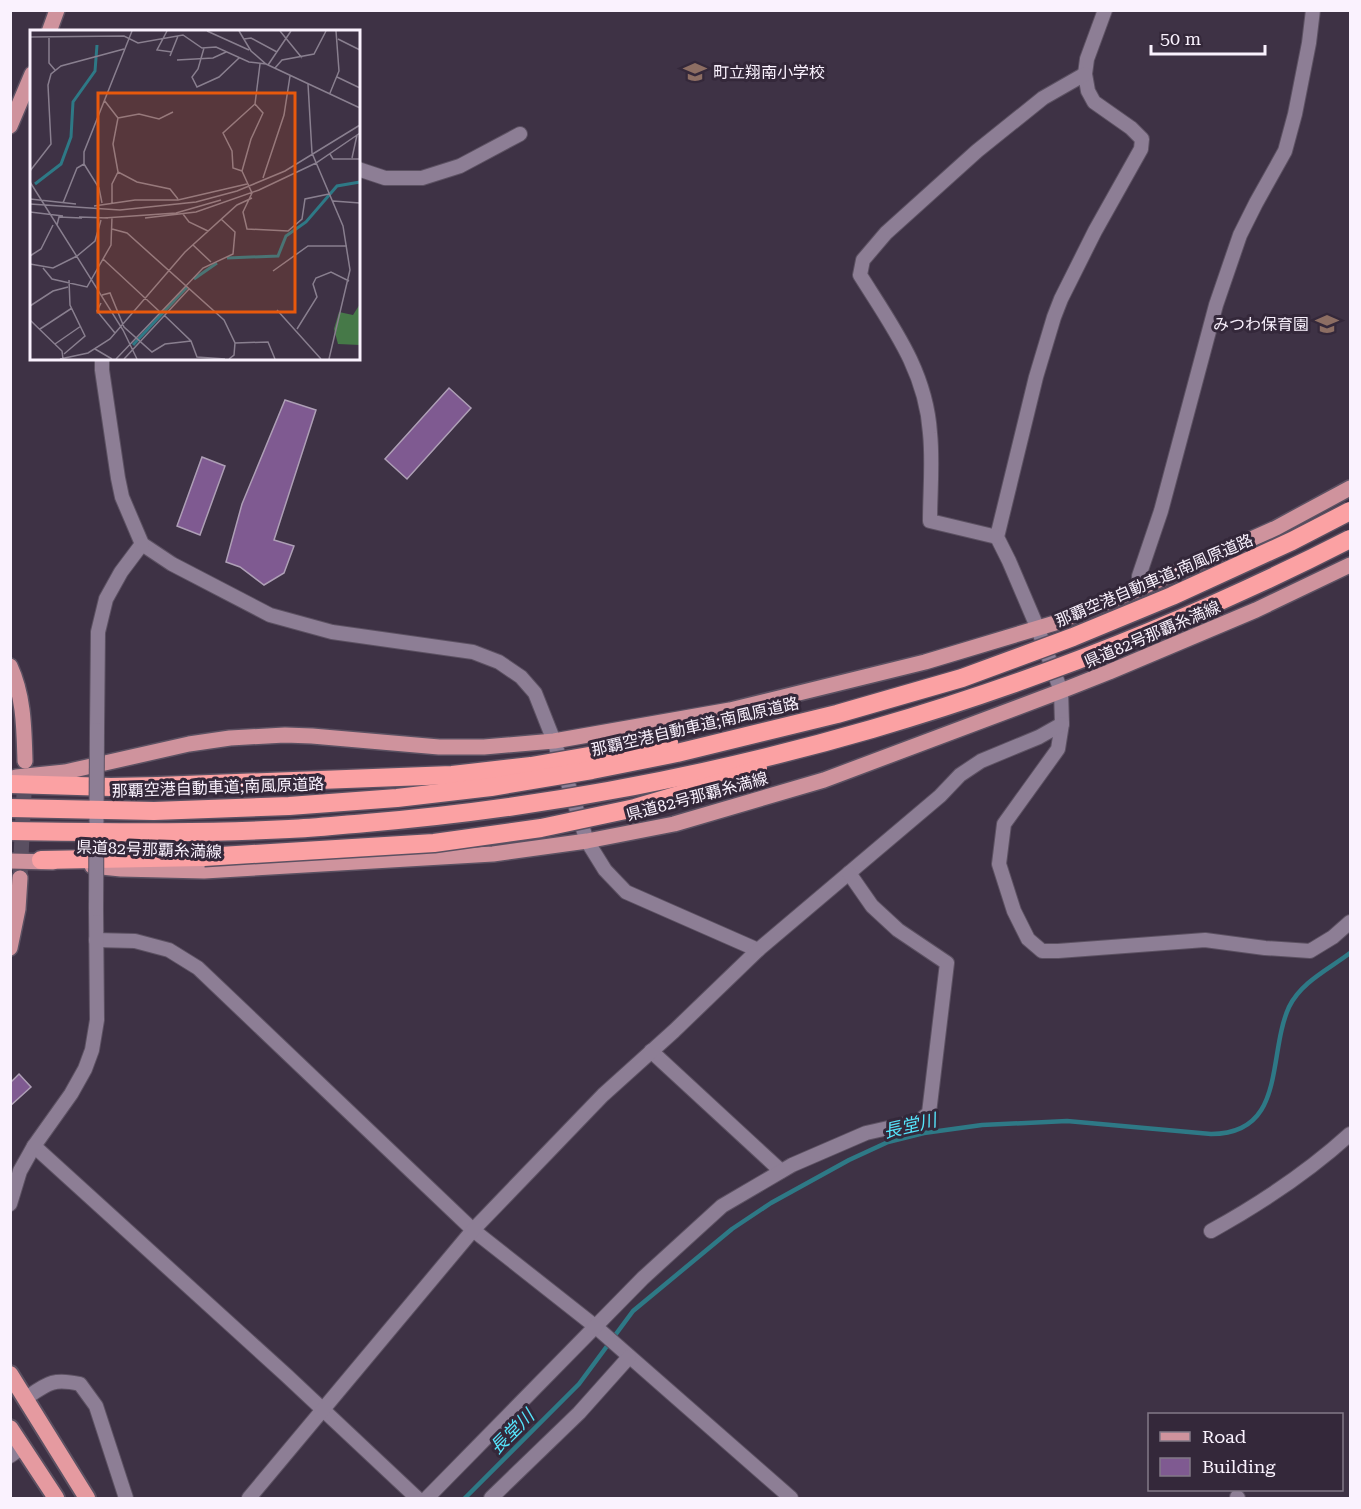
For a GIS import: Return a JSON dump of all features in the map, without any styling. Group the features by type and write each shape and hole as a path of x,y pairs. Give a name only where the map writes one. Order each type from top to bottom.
{"highway":[{"name":"那覇空港自動車道;南風原道路","path":"10,808 143,811 289,806 397,798 536,780 677,753 837,714 962,678 1073,637 1172,596 1292,541 1350,511"},
{"path":"41,860 204,857 434,843 541,828 635,808 712,785 850,736 968,700 1082,659 1303,563 1350,539"},
{"path":"10,784 111,787 452,775 531,766 837,714"},
{"path":"10,831 156,833 291,829 472,812 595,794 689,776 850,736"},
{"path":"10,1374 87,1498"},
{"path":"10,1428 17,1451 56,1498"}],"main road":[{"path":"50,30 57,10"},
{"path":"10,126 30,79"},
{"path":"10,778 65,772 189,744 248,737 285,735 338,737 439,747 484,747 554,741 730,710 925,662 1055,623 1139,589 1276,528 1350,488"},
{"name":"県道82号那覇糸満線","path":"10,861 41,860 121,869 204,872 494,854 587,841 674,824 824,780 1061,691 1256,610 1350,565"},
{"path":"10,666 16,678 23,711 25,761"},
{"path":"10,948 18,909 20,878"}],"street":[{"path":"1106,10 1087,59 1085,74 1088,91 1094,102 1131,128 1142,140 1141,149 1095,231 1054,317 1036,377 997,537 1038,628 1061,691 1062,724 1058,749 1004,824 999,864 1014,911 1028,939 1042,951 1205,940 1310,951 1333,937 1350,921"},
{"path":"1139,589 1139,576 1161,511 1216,305 1240,235 1285,151 1295,114 1313,10"},
{"path":"997,537 930,521 930,433 925,398 906,349 861,275 863,260 886,233 977,151 1043,98 1085,74"},
{"path":"360,170 385,178 422,178 460,166 520,134"},
{"path":"102,360 122,497 142,544 172,564 270,615 332,632 473,652 499,662 521,677 535,693 554,741 587,841 605,870 626,892 758,950"},
{"path":"10,1204 20,1171 34,1146 71,1094 85,1069 92,1050 97,1020 98,632 106,599 142,544"},
{"path":"249,1498 473,1230 603,1095 758,950 940,796 960,775 981,761 1039,737 1062,724"},
{"path":"427,1498 643,1278 722,1206 781,1170 866,1133 919,1120 929,1113 947,963 898,930 872,906 849,873"},
{"path":"96,940 135,941 169,950 198,968 473,1230 596,1327 791,1498"},
{"path":"651,1051 781,1170"},
{"path":"1211,1231 1249,1210 1330,1152 1350,1134"},
{"path":"34,1146 417,1498"},
{"path":"491,1498 579,1413 629,1357"},
{"path":"26,1398 45,1385 63,1380 81,1384 96,1406 126,1498"}],"building":[{"path":"449,388 471,408 407,479 385,459"},
{"path":"285,400 316,410 274,540 294,546 284,573 264,585 240,567 226,562 242,504"},
{"path":"202,457 225,466 200,535 177,526"},
{"path":"19,1074 31,1087 10,1106 10,1083"}],"waterway":[{"name":"長堂川","path":"465,1498 579,1384 633,1311 732,1229 771,1203 849,1160 888,1142 924,1133 982,1125 1067,1121 1211,1134 1235,1131 1252,1121 1263,1106 1270,1088 1282,1026 1294,998 1308,983 1350,953"}],"tunnel":[{"path":"20,878 25,773"}],"place":[{"name":"町立翔南小学校","path":"695,72"},
{"name":"みつわ保育園","path":"1327,324"}]}
